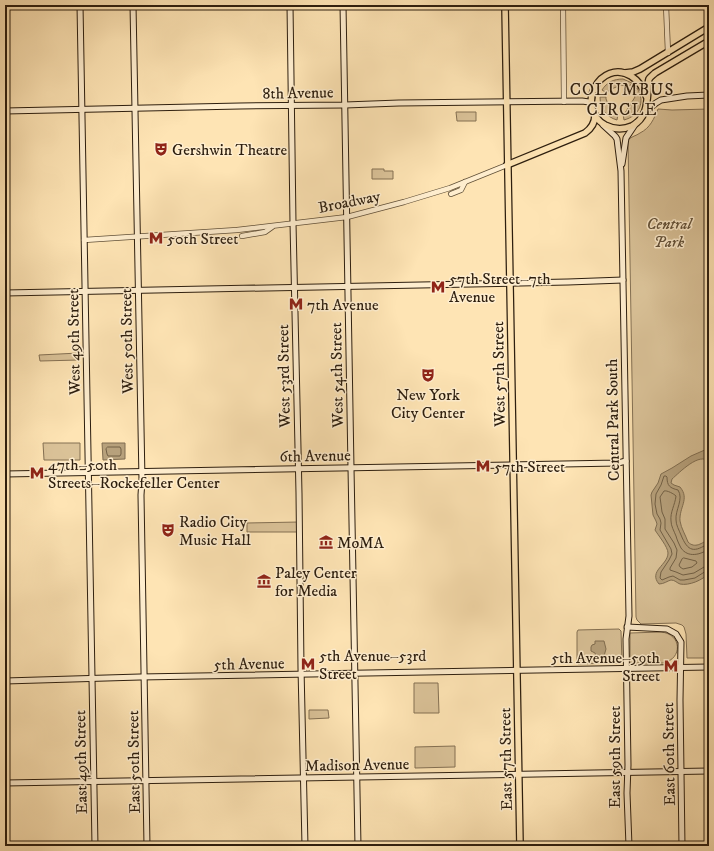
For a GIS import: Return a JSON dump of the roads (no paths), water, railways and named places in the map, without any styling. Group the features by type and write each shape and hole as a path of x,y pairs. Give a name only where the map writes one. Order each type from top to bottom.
{"main road":[{"name":"West 49th Street","path":"80,5 91,678"},
{"name":"West 50th Street","path":"133,5 142,471 141,495 144,677"},
{"name":"West 53rd Street","path":"290,5 305,846"},
{"name":"West 54th Street","path":"343,5 358,846"},
{"name":"West 57th Street","path":"505,5 517,671"},
{"path":"709,27 640,69 633,72 611,74 596,84 593,91 592,104 595,115 599,121 609,127 618,128 628,127 636,123 644,113 647,104 649,78 709,41"},
{"path":"625,73 640,83 647,98"},
{"path":"644,113 661,100 687,96 709,95"},
{"name":"8th Avenue","path":"5,111 399,103 584,101 592,104"},
{"name":"Broadway","path":"507,165 585,133 593,125 595,115"},
{"name":"Central Park South","path":"599,121 615,136 621,171 629,616 626,639 626,669"},
{"name":"Central Park South","path":"621,171 625,140 636,123"},
{"path":"5,293 510,284 623,280"},
{"name":"6th Avenue","path":"5,474 618,463 626,461"},
{"name":"East 60th Street","path":"627,627 667,629 674,632 679,638 681,647 682,846"},
{"name":"5th Avenue","path":"5,681 91,678 709,667"},
{"name":"East 59th Street","path":"626,669 629,846"},
{"name":"East 57th Street","path":"517,671 520,846"},
{"name":"East 50th Street","path":"144,677 147,846"},
{"name":"East 49th Street","path":"91,678 95,846"},
{"name":"Madison Avenue","path":"5,783 709,771"}],"street":[{"path":"563,5 564,102"},
{"path":"666,5 668,53"},
{"name":"Broadway","path":"84,240 237,230 347,217 450,188 507,165"},
{"path":"451,194 462,190 465,182"},
{"path":"242,236 265,232 273,226"}],"water":[{"path":"102,443 125,443 125,459 103,460"},
{"path":"709,449 709,462 705,459 695,461 684,468 672,479 671,483 680,487 683,491 684,499 680,521 688,542 696,545 709,539 709,573 703,578 692,583 680,584 674,580 671,580 659,584 656,579 656,575 667,557 668,550 655,530 657,524 653,515 652,492 658,483 661,474 691,456"},
{"path":"595,641 604,641 606,649 604,656 596,656 595,653 591,651 591,647 595,644"}],"place":[{"name":"Gershwin Theatre","path":"161,149"},
{"name":"50th Street","path":"156,238"},
{"name":"57th Street–7th Avenue","path":"438,287"},
{"name":"7th Avenue","path":"296,304"},
{"name":"New York City Center","path":"428,375"},
{"name":"57th Street","path":"483,466"},
{"name":"47th–50th Streets–Rockefeller Center","path":"37,473"},
{"name":"Radio City Music Hall","path":"168,530"},
{"name":"MoMA","path":"326,542"},
{"name":"Paley Center for Media","path":"264,581"},
{"name":"5th Avenue–53rd Street","path":"308,664"},
{"name":"5th Avenue–59th Street","path":"671,666"}],"district":[{"name":"COLUMBUS CIRCLE","path":"622,99"}],"park label":[{"name":"Central Park","path":"669,232"}]}
